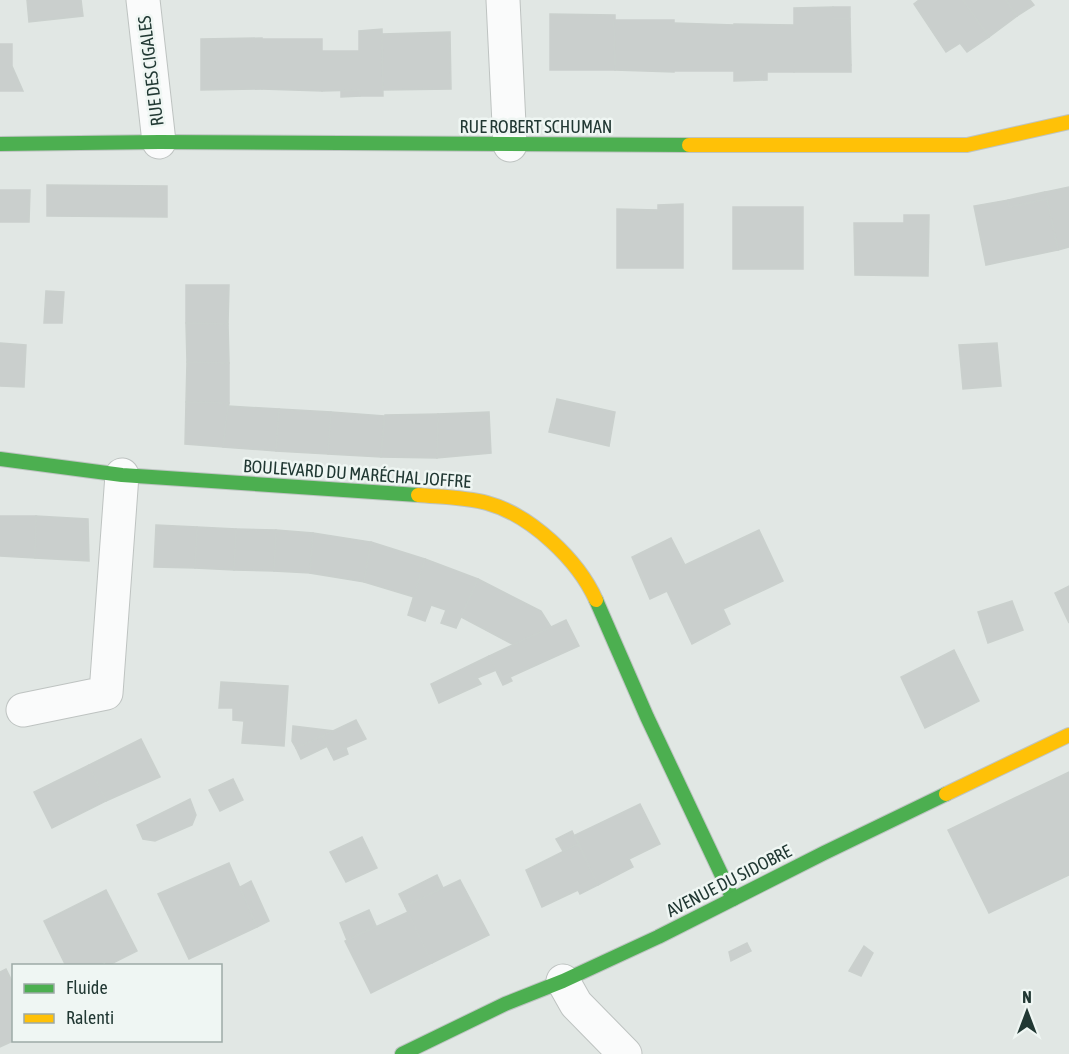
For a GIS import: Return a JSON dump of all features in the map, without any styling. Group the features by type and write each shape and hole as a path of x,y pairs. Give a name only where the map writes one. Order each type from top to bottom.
{"street":[{"name":"RUE DES CIGALES","path":"142,0 159,142"},
{"path":"503,0 510,145"},
{"name":"RUE ROBERT SCHUMAN","path":"0,144 159,142 967,145 1068,120"},
{"name":"BOULEVARD DU MARÉCHAL JOFFRE","path":"0,459 122,475 459,498 488,503 514,514 559,548 592,592 647,717 733,899"},
{"path":"23,710 106,693 122,475"},
{"name":"AVENUE DU SIDOBRE","path":"402,1054 505,1004 563,981 658,937 832,849 1069,735"},
{"path":"563,981 576,1004 625,1054"}],"building":[{"path":"27,0 81,0 83,16 29,22"},
{"path":"919,0 963,0 989,37 967,52 960,43 946,52 914,4"},
{"path":"963,0 1006,0 1017,16 989,37"},
{"path":"1006,0 1030,0 1034,5 1017,16"},
{"path":"833,7 850,7 850,19 833,19"},
{"path":"833,7 833,19 850,19 851,65 794,65 794,8"},
{"path":"550,14 615,15 615,70 550,70"},
{"path":"614,20 674,20 674,72 615,70"},
{"path":"674,23 734,25 734,71 674,71"},
{"path":"734,24 794,25 794,72 767,72 767,80 734,81"},
{"path":"382,29 383,96 360,96 359,90 322,91 322,51 359,51 359,31"},
{"path":"450,32 451,89 383,90 382,34"},
{"path":"262,38 262,89 201,90 201,39"},
{"path":"262,39 322,39 322,91 262,89"},
{"path":"0,44 12,44 12,66 23,91 0,91"},
{"path":"794,65 851,65 851,72 794,72"},
{"path":"359,90 360,96 341,97 341,91"},
{"path":"47,185 167,186 167,217 47,216"},
{"path":"1069,187 1069,247 1058,250 1045,192"},
{"path":"0,190 30,190 29,222 0,222"},
{"path":"1045,192 1047,199 1009,207 1008,200"},
{"path":"1047,199 1058,250 986,265 974,206 1008,200 1009,207"},
{"path":"683,204 683,268 617,268 617,209 658,210 658,205"},
{"path":"733,207 803,207 803,269 733,269"},
{"path":"904,215 929,215 928,276 855,275 854,223 904,223"},
{"path":"186,285 229,285 228,324 186,323"},
{"path":"46,291 64,292 62,323 44,323"},
{"path":"186,323 228,324 229,363 187,362"},
{"path":"0,343 26,345 24,387 0,386"},
{"path":"997,343 1001,386 963,389 959,345"},
{"path":"187,362 229,363 229,403 186,402"},
{"path":"557,399 615,412 609,446 549,432"},
{"path":"186,402 229,403 223,447 185,444"},
{"path":"228,406 279,409 276,451 223,447"},
{"path":"279,409 331,412 328,454 276,451"},
{"path":"331,412 384,416 381,457 328,454"},
{"path":"489,412 491,453 437,458 438,414"},
{"path":"438,414 437,458 381,457 385,415"},
{"path":"0,516 36,516 35,558 0,556"},
{"path":"36,516 88,519 89,561 35,558"},
{"path":"156,525 197,527 195,568 154,567"},
{"path":"197,527 236,529 234,570 195,568"},
{"path":"236,529 276,530 274,571 234,570"},
{"path":"276,530 313,533 310,573 274,571"},
{"path":"759,530 783,581 723,609 730,624 692,644 667,591 650,599 632,557 671,538 685,565"},
{"path":"313,533 371,542 364,582 310,573"},
{"path":"371,542 425,559 414,597 364,582"},
{"path":"425,559 478,579 456,628 441,623 446,610 431,605 425,621 408,615"},
{"path":"478,579 541,611 551,627 514,645 461,617"},
{"path":"1069,586 1069,623 1055,593"},
{"path":"1012,601 1023,630 988,643 978,612"},
{"path":"566,620 579,646 510,677 512,681 503,685 489,656"},
{"path":"954,650 979,701 925,728 901,677"},
{"path":"489,656 496,670 477,678 481,684 439,703 431,684"},
{"path":"221,682 288,686 284,746 242,743 244,721 233,720 233,708 219,708"},
{"path":"356,720 366,739 331,754 322,736"},
{"path":"293,726 334,731 296,748 292,741"},
{"path":"322,736 328,746 301,759 296,748"},
{"path":"141,739 160,777 106,801 89,765"},
{"path":"346,748 348,754 334,760 331,754"},
{"path":"89,765 106,801 52,828 34,792"},
{"path":"1069,772 1069,875 989,913 948,830"},
{"path":"233,779 243,800 220,811 209,790"},
{"path":"190,799 196,815 192,825 155,841 143,839 137,825"},
{"path":"640,804 660,844 629,859 633,867 598,885 575,835"},
{"path":"572,831 578,844 563,851 556,839"},
{"path":"362,837 377,868 346,882 330,852"},
{"path":"578,844 598,885 580,894 578,890 542,907 526,870"},
{"path":"229,863 257,927 189,959 158,894"},
{"path":"437,875 443,888 405,906 399,894"},
{"path":"460,880 489,935 432,963 405,906"},
{"path":"251,881 269,921 257,927 240,887"},
{"path":"106,890 137,951 111,964 105,962 65,964 44,921"},
{"path":"369,910 376,926 347,940 340,923"},
{"path":"408,912 432,963 371,993 345,941"},
{"path":"747,943 751,951 731,961 729,952"},
{"path":"864,946 873,953 861,976 849,971"},
{"path":"6,969 12,981 12,1041 0,1047 0,972"}],"traffic: fast":[{"path":"0,144 159,142 689,145"},
{"path":"0,459 122,475 418,495"},
{"path":"596,600 647,717 733,899"},
{"path":"402,1054 505,1004 563,981 658,937 946,794"}],"traffic: slow":[{"path":"689,145 967,145 1069,122"},
{"path":"418,495 479,501 504,509 520,518 536,528 565,555 578,570 596,600"},
{"path":"946,794 1069,735"}]}
